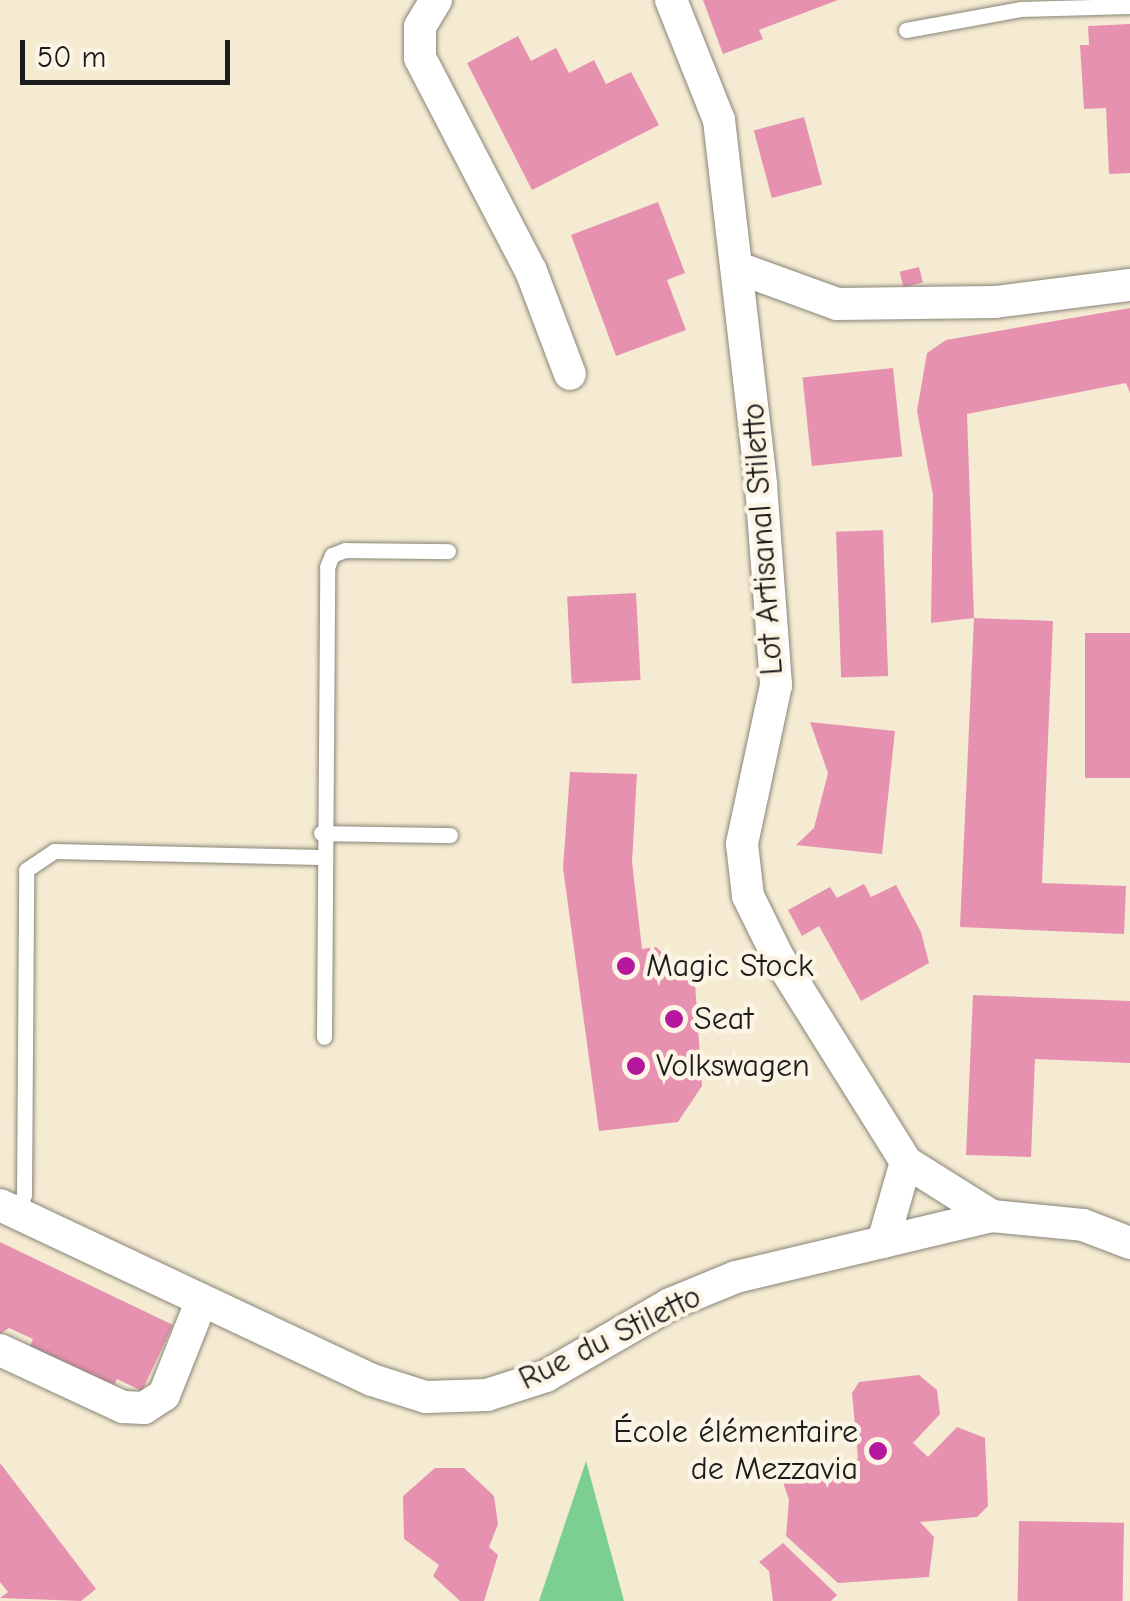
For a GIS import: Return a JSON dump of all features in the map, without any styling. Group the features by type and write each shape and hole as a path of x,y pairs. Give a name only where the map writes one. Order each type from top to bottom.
{"street":[{"path":"436,0 420,27 420,58 531,271 570,374"},
{"name":"Lot Artisanal Stiletto","path":"667,1 719,120 741,269 776,685 742,844 748,896 778,957 906,1162"},
{"path":"741,269 837,304 995,302 1130,285"},
{"path":"883,1242 906,1162 992,1216"},
{"name":"Rue du Stiletto","path":"9,1209 201,1302 426,1398 487,1395 546,1376 670,1304 736,1278 992,1216 1083,1226 1130,1243"},
{"path":"0,1350 124,1407 144,1408 164,1395 201,1302"}],"lane":[{"path":"906,30 1020,9 1130,6"},
{"path":"324,1036 320,857 332,554 448,551"},
{"path":"321,833 450,835"},
{"path":"9,1209 24,1195 26,870 54,850 320,857"}],"green space":[{"path":"586,1461 624,1601 539,1601"}],"building":[{"path":"703,0 838,0 759,30 763,39 723,54"},
{"path":"1130,24 1130,173 1109,174 1106,108 1084,109 1080,45 1089,45 1088,26"},
{"path":"518,36 531,61 556,48 569,73 594,60 606,84 631,72 659,125 532,190 467,63"},
{"path":"804,117 822,185 772,198 754,130"},
{"path":"658,202 685,273 667,280 686,330 616,356 571,235"},
{"path":"919,267 923,283 903,287 900,272"},
{"path":"1130,308 1130,393 1126,383 967,414 974,618 931,623 933,495 917,411 927,353 946,340"},
{"path":"893,368 902,457 812,466 802,378"},
{"path":"883,530 888,676 841,678 836,532"},
{"path":"636,593 641,680 572,683 567,597"},
{"path":"974,618 1053,621 1042,883 1126,886 1124,934 960,927"},
{"path":"1085,633 1130,633 1130,778 1085,778"},
{"path":"810,722 895,731 882,854 796,845 814,828 828,773"},
{"name":"Magic Stock","path":"570,772 637,774 632,862 642,949 656,947 695,983 702,1086 678,1122 599,1131 563,868"},
{"path":"864,884 871,897 896,885 921,932 929,963 861,1001 819,926 802,936 788,910 830,887 837,898"},
{"path":"973,995 1130,1001 1130,1063 1035,1059 1031,1157 966,1155"},
{"path":"0,1242 173,1325 142,1391 117,1379 113,1388 29,1348 33,1339 9,1328 0,1334"},
{"path":"919,1375 937,1390 940,1414 913,1443 928,1457 957,1427 985,1438 988,1506 977,1517 920,1522 934,1537 929,1577 838,1583 786,1536 789,1500 781,1476 798,1478 817,1459 839,1479 858,1458 852,1393 859,1382"},
{"path":"0,1463 96,1589 81,1601 0,1598 8,1592 0,1582"},
{"path":"435,1468 464,1468 494,1496 498,1524 489,1547 498,1555 484,1601 460,1601 433,1576 439,1565 404,1539 403,1496"},
{"path":"1019,1521 1124,1523 1123,1601 1018,1601"},
{"path":"783,1543 837,1595 831,1601 773,1601 769,1571 759,1562"}],"place":[{"name":"Magic Stock","path":"626,966"},
{"name":"Seat","path":"674,1019"},
{"name":"Volkswagen","path":"636,1066"},
{"name":"École élémentaire de Mezzavia","path":"878,1451"}]}
